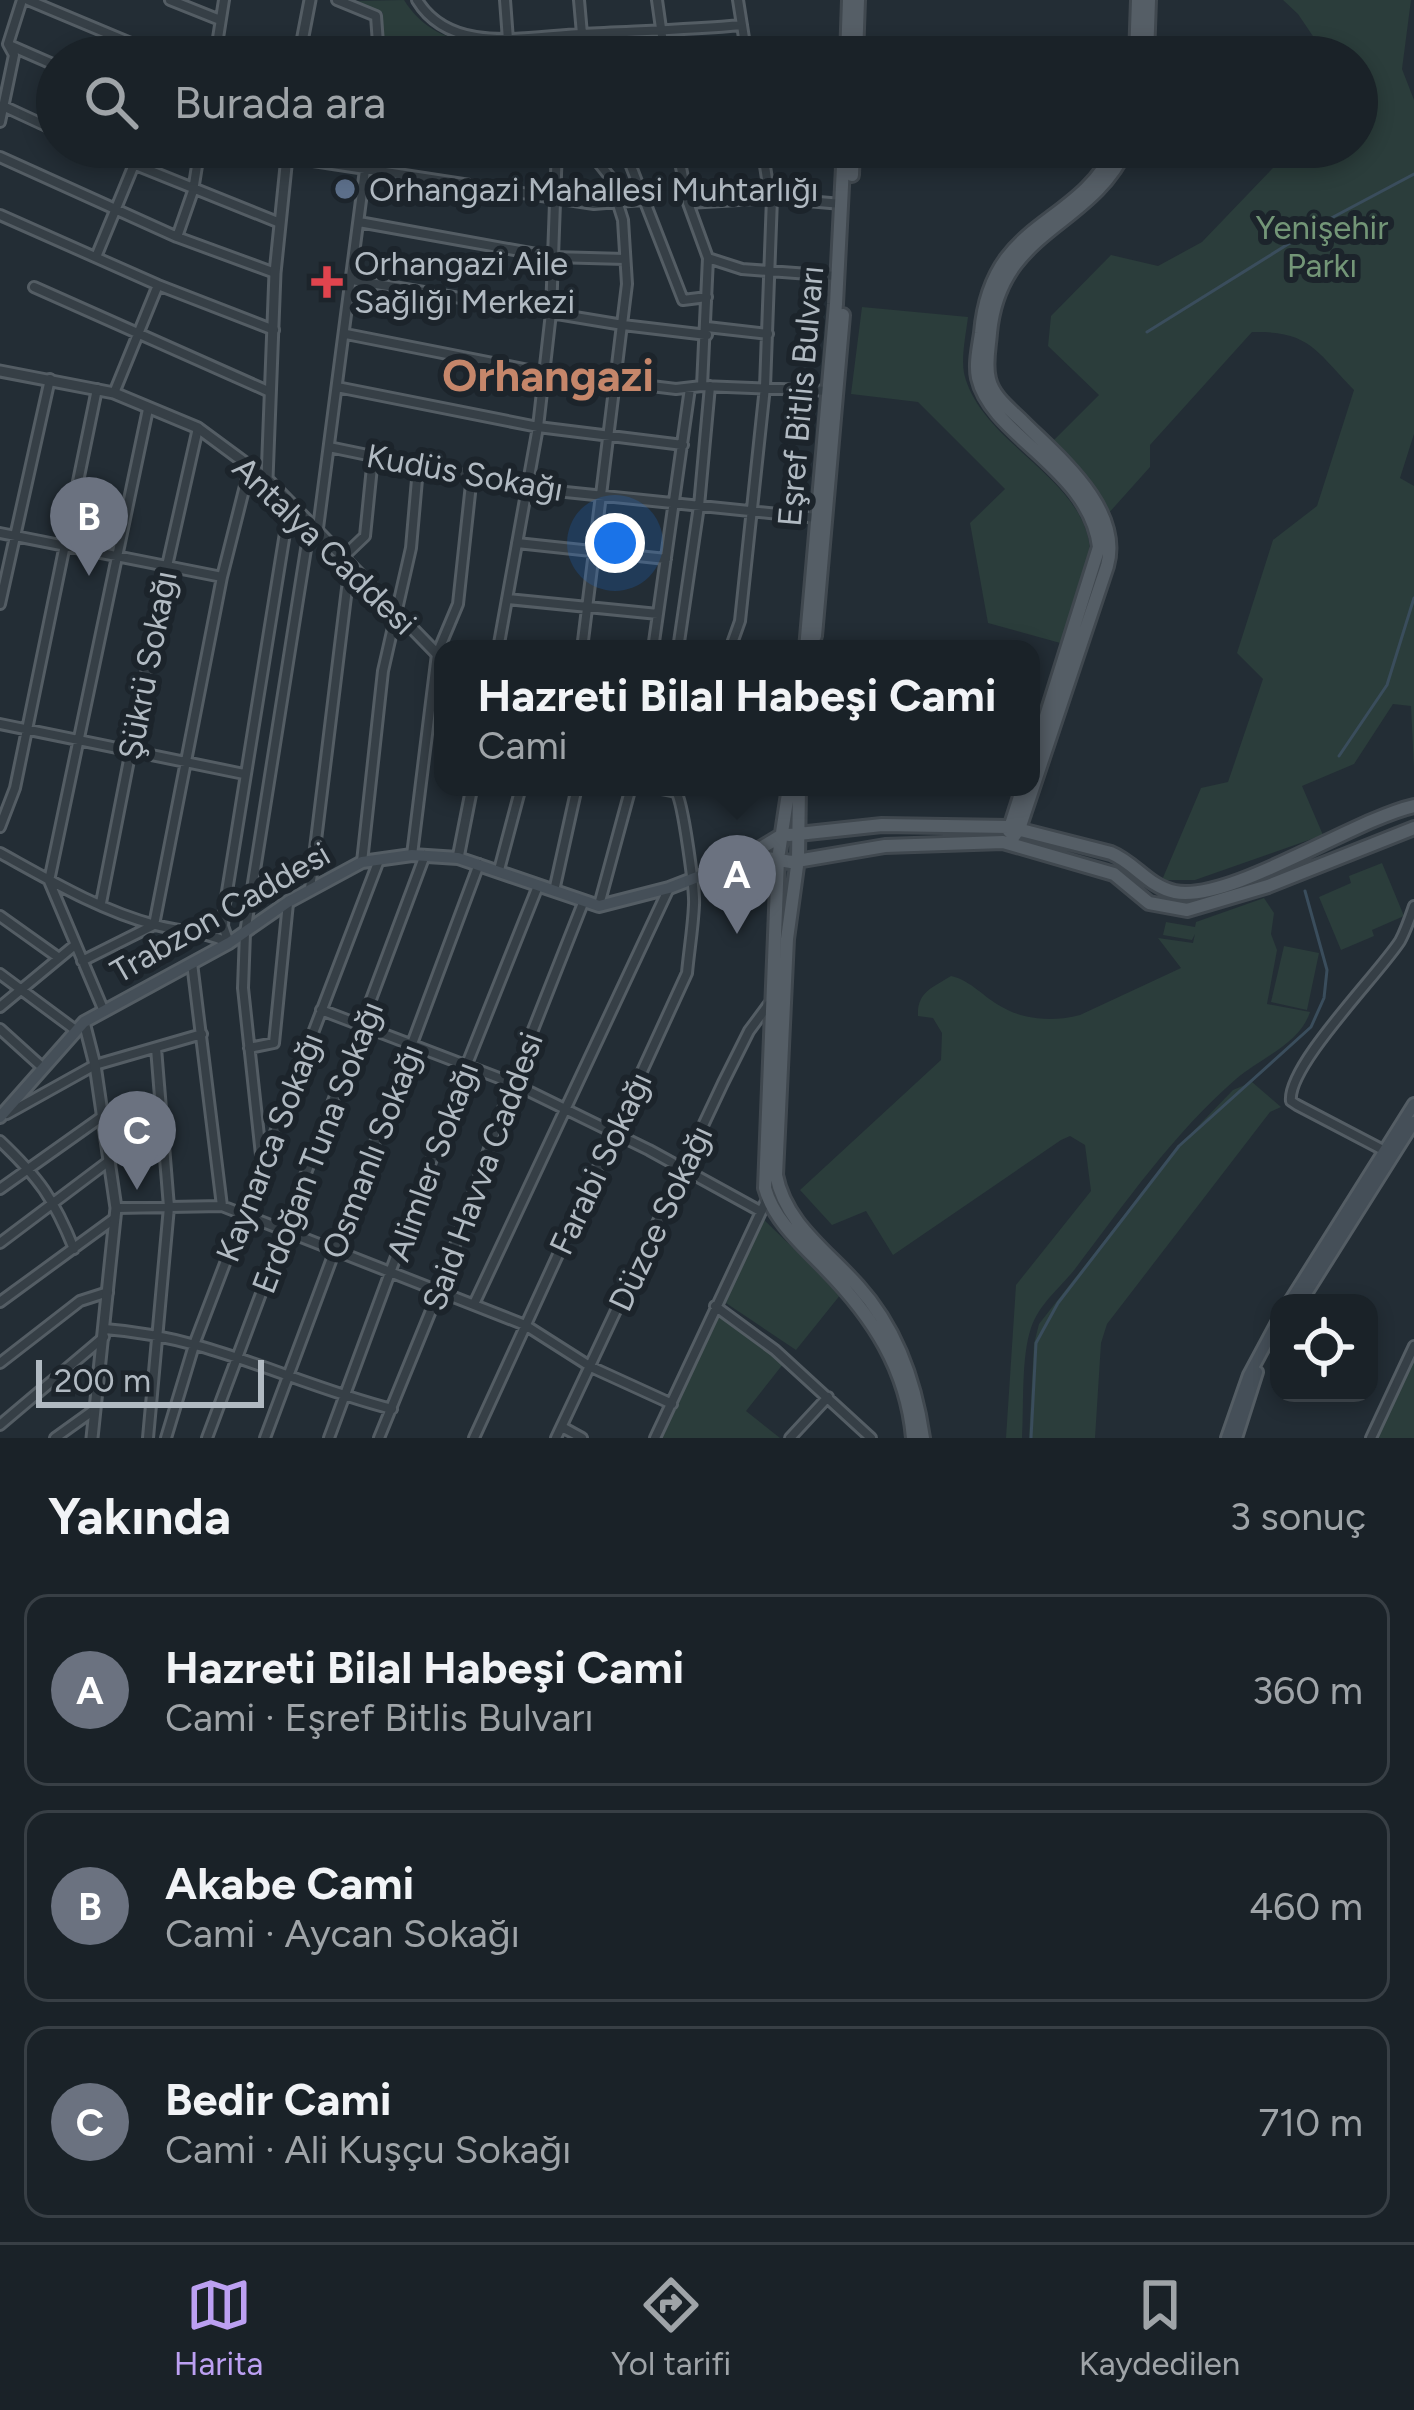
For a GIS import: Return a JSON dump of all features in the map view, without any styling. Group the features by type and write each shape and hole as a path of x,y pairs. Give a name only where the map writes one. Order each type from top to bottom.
{"main road":[{"path":"848,36 849,0"},
{"path":"857,36 858,0"},
{"path":"1138,0 1145,36"},
{"path":"1140,36 1149,0"},
{"name":"Eşref Bitlis Bulvarı","path":"810,640 847,168"},
{"name":"Eşref Bitlis Bulvarı","path":"811,640 848,168"},
{"path":"1040,735 1099,547 1093,523 1072,484 992,406 982,390 977,370 983,305 1006,256 1106,168"},
{"path":"1040,769 1110,546 1084,485 992,388 987,362 992,313 998,288 1015,262 1103,185 1111,168"},
{"path":"787,796 778,859 778,1186 799,1225 858,1286 886,1324 909,1376 923,1438"},
{"path":"799,796 798,859 777,1002 764,1178 768,1197 791,1233 874,1322 896,1364 913,1438"},
{"path":"1009,843 1021,796"},
{"path":"1014,828 1031,796"},
{"path":"1028,805 1049,836"},
{"path":"779,837 882,825 1014,828 1124,859 1155,885 1183,894 1244,877 1414,806"},
{"path":"796,817 822,833"},
{"path":"731,863 885,846 1009,843 1114,874 1149,903 1187,910 1268,886 1414,828"},
{"name":"Trabzon Caddesi","path":"0,1117 79,1026 103,1009 229,943 288,902 362,862 418,855 458,858 599,906 690,880 779,837"},
{"path":"731,863 758,863 778,881"},
{"path":"1305,1294 1414,1104"},
{"path":"1295,1294 1414,1122"},
{"path":"1232,1438 1249,1375 1270,1336"},
{"path":"1232,1438 1270,1349"}],"street":[{"path":"0,122 14,55 8,44 25,0 113,36"},
{"path":"170,0 220,20"},
{"path":"217,36 224,0"},
{"path":"303,36 310,0"},
{"path":"337,0 376,16 378,36"},
{"path":"417,0 448,29 486,36"},
{"path":"505,0 508,36"},
{"path":"579,0 582,34"},
{"path":"657,0 661,36"},
{"path":"738,0 744,36"},
{"path":"557,36 742,25"},
{"path":"8,44 36,57"},
{"path":"3,106 36,121"},
{"path":"0,157 177,236 274,273"},
{"path":"96,257 133,168"},
{"path":"136,168 280,223"},
{"path":"177,236 197,168"},
{"path":"267,479 274,273 286,168"},
{"path":"356,168 594,204 642,200"},
{"path":"500,640 538,428 550,313 556,168"},
{"path":"582,640 623,325 625,259 617,201 603,168"},
{"path":"631,168 683,300 707,297"},
{"path":"678,640 699,506 708,259 681,168"},
{"path":"733,640 740,621 766,387 772,271 766,168"},
{"path":"262,1164 244,988 245,932 329,447 365,170"},
{"path":"688,202 771,198 843,205"},
{"path":"0,215 274,330"},
{"path":"359,222 553,257 625,259"},
{"path":"708,259 742,269 838,276"},
{"path":"352,280 623,325 768,334"},
{"path":"114,392 158,285"},
{"path":"34,287 269,392"},
{"path":"346,334 544,374 690,388 833,392"},
{"name":"Antalya Caddesi","path":"0,371 114,392 198,428 267,479 434,651"},
{"path":"0,604 50,379"},
{"path":"338,387 538,428 683,446"},
{"path":"654,640 690,388"},
{"path":"0,827 15,788 97,389"},
{"path":"103,1009 50,880 148,409"},
{"name":"Şükrü Sokağı","path":"101,903 198,428"},
{"name":"Kudüs Sokağı","path":"329,447 527,488 817,518"},
{"path":"310,890 346,561 365,536 373,457"},
{"path":"154,925 222,577 250,466"},
{"path":"362,862 383,671 411,548 418,468"},
{"name":"Erdoğan Tuna Sokağı","path":"446,640 458,604 472,476"},
{"path":"229,943 223,926 244,774 290,502"},
{"path":"0,533 222,577"},
{"path":"517,543 666,559"},
{"path":"507,599 658,614"},
{"name":"Erdoğan Tuna Sokağı","path":"207,1438 362,1027 418,855 434,711"},
{"path":"0,724 244,774"},
{"path":"458,858 470,796"},
{"path":"500,870 519,796"},
{"path":"554,892 575,796"},
{"path":"599,906 629,796"},
{"name":"Farabi Sokağı","path":"474,1438 687,973 695,898 679,796"},
{"path":"0,853 154,925 213,935 229,943"},
{"name":"Kaynarca Sokağı","path":"166,1438 194,1342 379,859"},
{"name":"Osmanlı Sokağı","path":"265,1438 479,864"},
{"name":"Alimler Sokağı","path":"329,1438 538,886"},
{"path":"474,1304 669,888"},
{"path":"249,1048 274,1043 288,902"},
{"name":"Said Havva Caddesi","path":"379,1438 439,1291 512,1083 583,903"},
{"path":"1389,1153 1297,1106 1290,1091 1315,1050 1403,936 1414,906"},
{"path":"0,916 59,958"},
{"path":"82,961 154,925"},
{"path":"0,1006 74,945"},
{"path":"192,963 222,1206"},
{"path":"0,974 79,1026 94,1065 116,1212 92,1438"},
{"name":"Düzce Sokağı","path":"556,1438 748,1031 777,1002"},
{"path":"321,1010 512,1083 760,1211"},
{"path":"0,1029 42,1067"},
{"path":"0,1117 94,1065 202,1034"},
{"path":"148,1438 169,1207 156,1048"},
{"path":"0,1091 14,1101"},
{"path":"0,1189 103,1116"},
{"path":"0,1141 55,1202 74,1249"},
{"path":"0,1243 110,1160"},
{"path":"655,1438 768,1197"},
{"path":"0,1302 116,1212 222,1206 526,1324 591,1367 672,1404"},
{"path":"0,1363 80,1301 109,1291"},
{"path":"715,1306 775,1350 871,1438"},
{"path":"11,1438 0,1425 104,1333 158,1333 194,1342 392,1409"},
{"path":"1371,1438 1414,1346"},
{"path":"790,1438 828,1397"},
{"path":"55,1438 94,1410"},
{"path":"562,1427 582,1438"}],"green space":[{"path":"404,0 419,19 447,36 384,36 383,13 355,1"},
{"name":"Yenişehir Parkı","path":"1283,0 1411,0 1402,69 1414,100 1414,434 1400,478 1414,486 1414,769 1411,706 1393,704 1354,764 1302,786 1323,835 1195,880 1162,880 1201,788 1228,782 1263,679 1237,653 1273,540 1317,506 1354,390 1299,339 1252,332 1150,445 1150,467 1107,515 1052,442 1099,395 1048,346 1051,316 1111,255 1158,266 1202,242 1273,168 1378,168 1378,36 1313,36"},
{"path":"862,307 968,317 963,367 974,398 990,421 1073,504 1085,528 1089,564 1064,644 988,623 970,523 1005,489 918,402 851,394"},
{"path":"1382,863 1404,916 1341,950 1319,897 1351,883 1349,876"},
{"path":"1264,898 1274,913 1271,934 1277,950 1267,1004 1310,1012 1305,1023 1289,1042 1236,1079 1191,1123 1044,1304 1028,1340 1022,1438 1006,1438 1016,1285 1091,1191 1085,1145 1070,1136 1061,1140 893,1255 866,1211 832,1225 800,1190 941,1060 942,1033 933,1018 918,1016 923,996 938,984 951,976 958,978 1002,1007 1030,1017 1080,1015 1181,968 1158,938 1193,943 1195,934 1192,940 1163,935 1166,922 1195,927 1196,922"},
{"path":"1284,946 1319,953 1307,1010 1271,1002"},
{"path":"1252,1082 1281,1107 1270,1112 1107,1324 1101,1343 1095,1438 1029,1438 1039,1324 1175,1150 1233,1090"},
{"path":"761,1217 841,1294 796,1350 726,1303"},
{"path":"717,1313 787,1359 746,1411 780,1438 660,1438"},
{"path":"1414,1357 1414,1438 1377,1438"}],"waterway":[{"path":"1147,332 1322,223 1414,174"},
{"path":"1339,756 1387,685 1414,598"},
{"path":"1031,1438 1036,1343 1058,1303 1179,1146 1311,1027 1324,998 1327,970 1305,891"}],"place":[{"name":"Orhangazi Mahallesi Muhtarlığı","path":"345,189"},
{"name":"Orhangazi Aile Sağlığı Merkezi","path":"327,282"},
{"name":"Akabe Cami","path":"89,576"},
{"name":"Hazreti Bilal Habeşi Cami","path":"737,934"},
{"name":"Bedir Cami","path":"137,1190"}],"district":[{"name":"Orhangazi","path":"548,375"}]}
